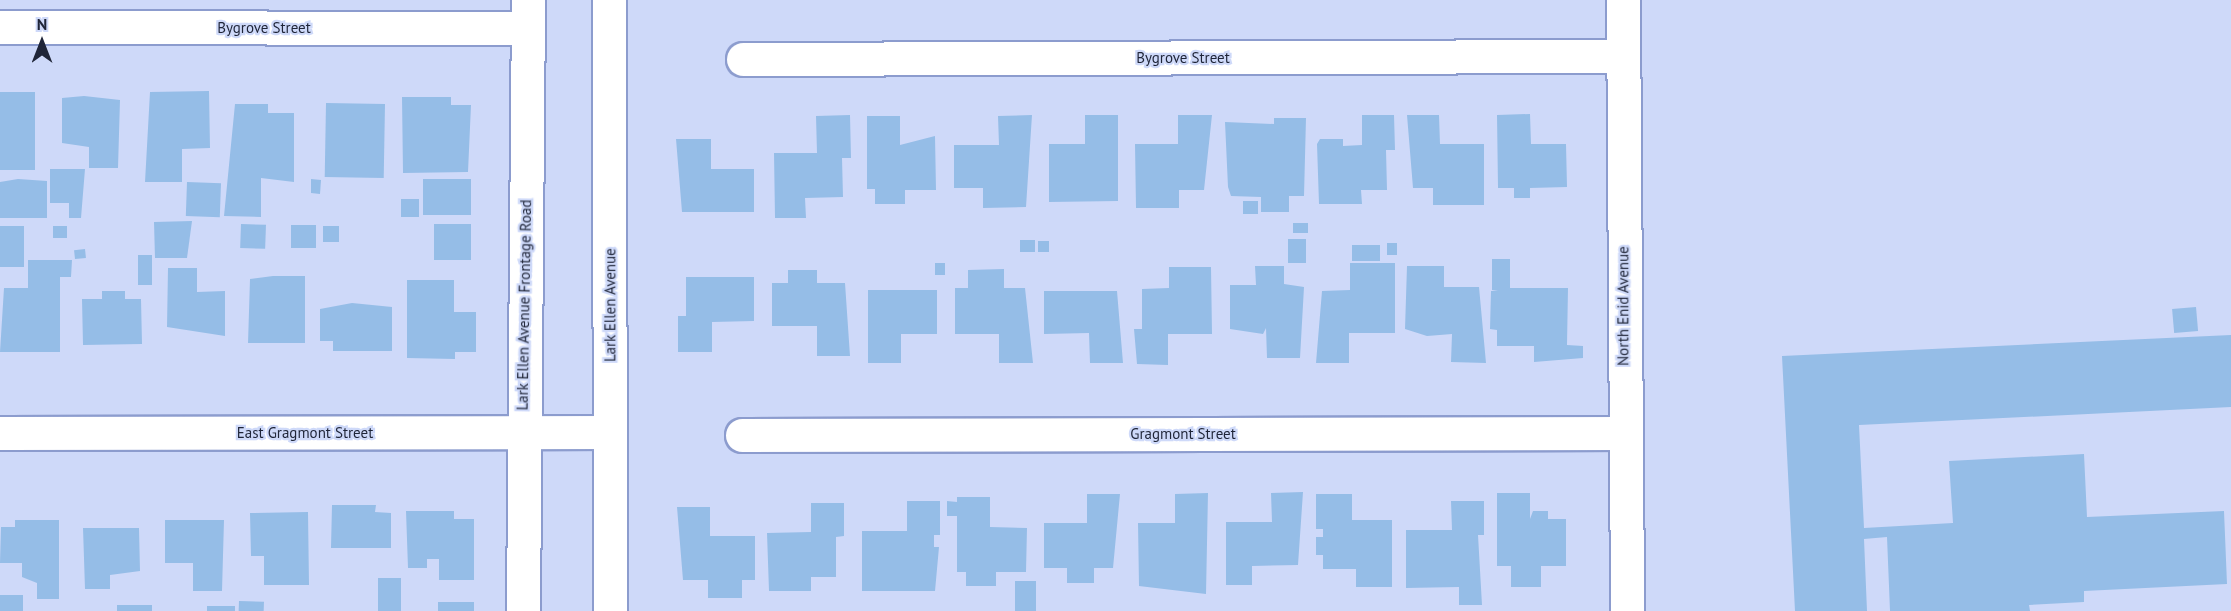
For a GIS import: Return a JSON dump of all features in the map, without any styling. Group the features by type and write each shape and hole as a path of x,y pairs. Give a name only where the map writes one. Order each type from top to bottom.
{"street":[{"name":"Lark Ellen Avenue","path":"609,0 610,611"},
{"name":"North Enid Avenue","path":"1623,0 1624,433 1627,611"},
{"name":"Bygrove Street","path":"0,27 528,14"},
{"name":"Lark Ellen Avenue Frontage Road","path":"523,611 528,14"},
{"name":"Bygrove Street","path":"743,59 1622,57"},
{"name":"East Gragmont Street","path":"0,433 610,432"},
{"name":"Gragmont Street","path":"742,435 1624,433"}],"building":[{"path":"209,91 210,148 182,149 182,182 145,182 150,92"},
{"path":"0,92 35,92 35,170 0,170"},
{"path":"84,96 120,100 118,168 89,168 89,147 62,143 62,98"},
{"path":"402,97 451,97 451,105 471,105 468,172 403,173"},
{"path":"326,103 385,104 384,178 325,177"},
{"path":"235,104 268,104 268,113 294,113 294,182 261,178 261,217 224,216"},
{"path":"1530,114 1531,144 1566,144 1567,187 1530,188 1530,198 1514,198 1514,188 1498,188 1497,115"},
{"path":"850,115 851,158 842,158 843,197 805,198 806,218 775,218 774,153 817,153 816,116"},
{"path":"1032,115 1026,207 983,208 983,188 954,188 954,145 999,145 998,116"},
{"path":"1085,115 1118,115 1118,201 1049,202 1049,144 1085,144"},
{"path":"1178,115 1212,115 1204,190 1179,190 1179,208 1136,208 1135,144 1178,144"},
{"path":"1362,115 1394,115 1395,150 1386,150 1387,190 1361,190 1362,204 1319,204 1317,144 1320,139 1343,139 1343,146 1362,145"},
{"path":"1407,115 1439,115 1440,144 1484,144 1484,205 1433,205 1433,188 1413,188"},
{"path":"867,116 900,116 900,145 935,136 936,190 905,190 905,204 875,204 875,189 867,189"},
{"path":"1274,118 1306,118 1304,196 1289,196 1289,212 1261,212 1261,197 1231,196 1228,187 1225,122 1274,124"},
{"path":"676,139 711,139 711,169 754,169 754,212 682,212"},
{"path":"50,169 85,169 81,218 69,218 69,203 50,203"},
{"path":"18,179 47,181 47,218 0,218 0,182"},
{"path":"311,179 321,180 320,194 311,193"},
{"path":"423,179 471,179 471,215 423,215"},
{"path":"187,182 221,183 220,217 186,216"},
{"path":"401,199 419,199 419,217 401,217"},
{"path":"1243,201 1258,201 1258,214 1243,214"},
{"path":"192,221 187,258 155,258 154,222"},
{"path":"1293,223 1308,223 1308,233 1293,233"},
{"path":"241,224 266,225 265,249 240,248"},
{"path":"434,224 471,224 471,260 434,260"},
{"path":"291,225 316,225 316,248 291,248"},
{"path":"0,226 24,226 24,267 0,267"},
{"path":"53,226 67,226 67,238 53,238"},
{"path":"323,226 339,226 339,242 323,242"},
{"path":"1288,239 1306,239 1306,263 1288,263"},
{"path":"1020,240 1035,240 1035,252 1020,252"},
{"path":"1038,241 1049,241 1049,252 1038,252"},
{"path":"1387,243 1397,243 1397,255 1387,255"},
{"path":"1352,245 1380,245 1380,261 1352,261"},
{"path":"85,249 86,258 75,259 74,250"},
{"path":"138,255 152,255 152,285 138,285"},
{"path":"1492,259 1510,259 1510,288 1568,288 1567,345 1583,346 1583,358 1534,362 1534,346 1497,346 1497,330 1490,329 1491,291 1498,291 1492,290"},
{"path":"28,260 72,260 71,277 60,277 60,352 0,352 4,288 28,288"},
{"path":"935,263 945,263 945,275 935,275"},
{"path":"1350,263 1395,263 1395,333 1349,333 1349,363 1316,363 1322,291 1350,290"},
{"path":"1255,266 1284,266 1284,284 1304,287 1300,358 1267,358 1266,328 1263,334 1230,329 1230,285 1256,285"},
{"path":"1407,266 1444,266 1444,287 1479,287 1486,363 1451,362 1452,334 1427,336 1405,329"},
{"path":"1169,267 1211,267 1212,334 1168,334 1168,365 1137,364 1134,329 1142,329 1142,289 1169,288"},
{"path":"168,268 197,268 197,292 225,291 225,336 167,327"},
{"path":"1004,269 1004,288 1025,288 1033,363 999,363 999,334 955,334 955,288 968,288 968,270"},
{"path":"788,270 817,270 817,283 845,283 850,356 817,356 817,326 772,326 772,283 788,283"},
{"path":"305,276 305,343 248,343 250,279"},
{"path":"686,277 754,277 754,321 712,322 712,352 678,352 678,316 686,316"},
{"path":"407,280 454,280 454,312 476,312 476,352 455,352 455,359 407,358"},
{"path":"868,290 937,290 937,334 901,334 901,363 868,363"},
{"path":"102,291 125,291 125,299 141,299 142,344 83,345 82,299 102,299"},
{"path":"1044,291 1117,291 1123,363 1090,363 1089,333 1044,334"},
{"path":"352,303 392,307 392,351 333,351 333,341 320,341 320,309"},
{"path":"2196,307 2198,331 2174,333 2172,309"},
{"path":"2231,335 2231,407 1859,425 1864,528 1953,523 1949,461 2084,454 2087,517 2224,511 2227,584 2084,591 2084,602 2029,605 2030,611 1890,611 1887,537 1864,539 1867,611 1795,611 1782,356"},
{"path":"1303,492 1298,565 1252,566 1252,585 1226,585 1226,522 1272,522 1271,493"},
{"path":"1208,493 1206,594 1139,586 1138,523 1175,523 1175,494"},
{"path":"1497,493 1530,493 1530,519 1533,511 1548,511 1548,519 1566,519 1566,566 1541,566 1541,587 1511,587 1511,566 1497,566"},
{"path":"1087,494 1120,494 1113,568 1094,568 1094,583 1067,583 1067,568 1044,568 1044,523 1087,523"},
{"path":"1316,494 1352,494 1352,520 1392,520 1392,587 1356,587 1356,569 1323,569 1323,555 1316,555 1316,537 1323,537 1323,529 1316,529"},
{"path":"957,497 990,497 990,527 1027,528 1026,572 996,572 996,586 966,586 966,572 957,572 957,516 947,516 947,501 957,502"},
{"path":"907,501 940,501 940,535 934,535 934,547 939,547 935,591 862,591 862,531 907,531"},
{"path":"1451,501 1484,501 1484,535 1478,535 1482,605 1459,605 1459,587 1406,588 1406,530 1452,530"},
{"path":"811,503 844,503 844,536 836,537 836,577 811,577 811,591 769,591 767,533 811,532"},
{"path":"332,505 376,505 375,512 391,513 391,548 331,548"},
{"path":"677,507 710,507 710,536 755,536 755,580 742,580 742,598 708,598 708,580 683,580"},
{"path":"406,511 454,511 454,519 474,519 474,580 439,580 439,559 427,559 427,568 408,568"},
{"path":"308,512 309,585 264,585 264,556 251,556 250,513"},
{"path":"15,520 59,520 59,599 37,599 37,583 22,577 22,563 0,563 1,527 15,527"},
{"path":"165,520 224,520 222,591 193,591 193,563 165,563"},
{"path":"83,528 139,528 140,571 110,575 110,589 85,589"},
{"path":"378,578 401,578 401,611 378,611"},
{"path":"1015,581 1036,581 1036,611 1015,611"},
{"path":"0,595 23,595 23,611 0,611"},
{"path":"239,601 264,602 264,611 239,611"},
{"path":"438,602 474,602 474,611 438,611"},
{"path":"117,605 152,605 152,611 117,611"},
{"path":"207,606 235,606 235,611 207,611"}]}
